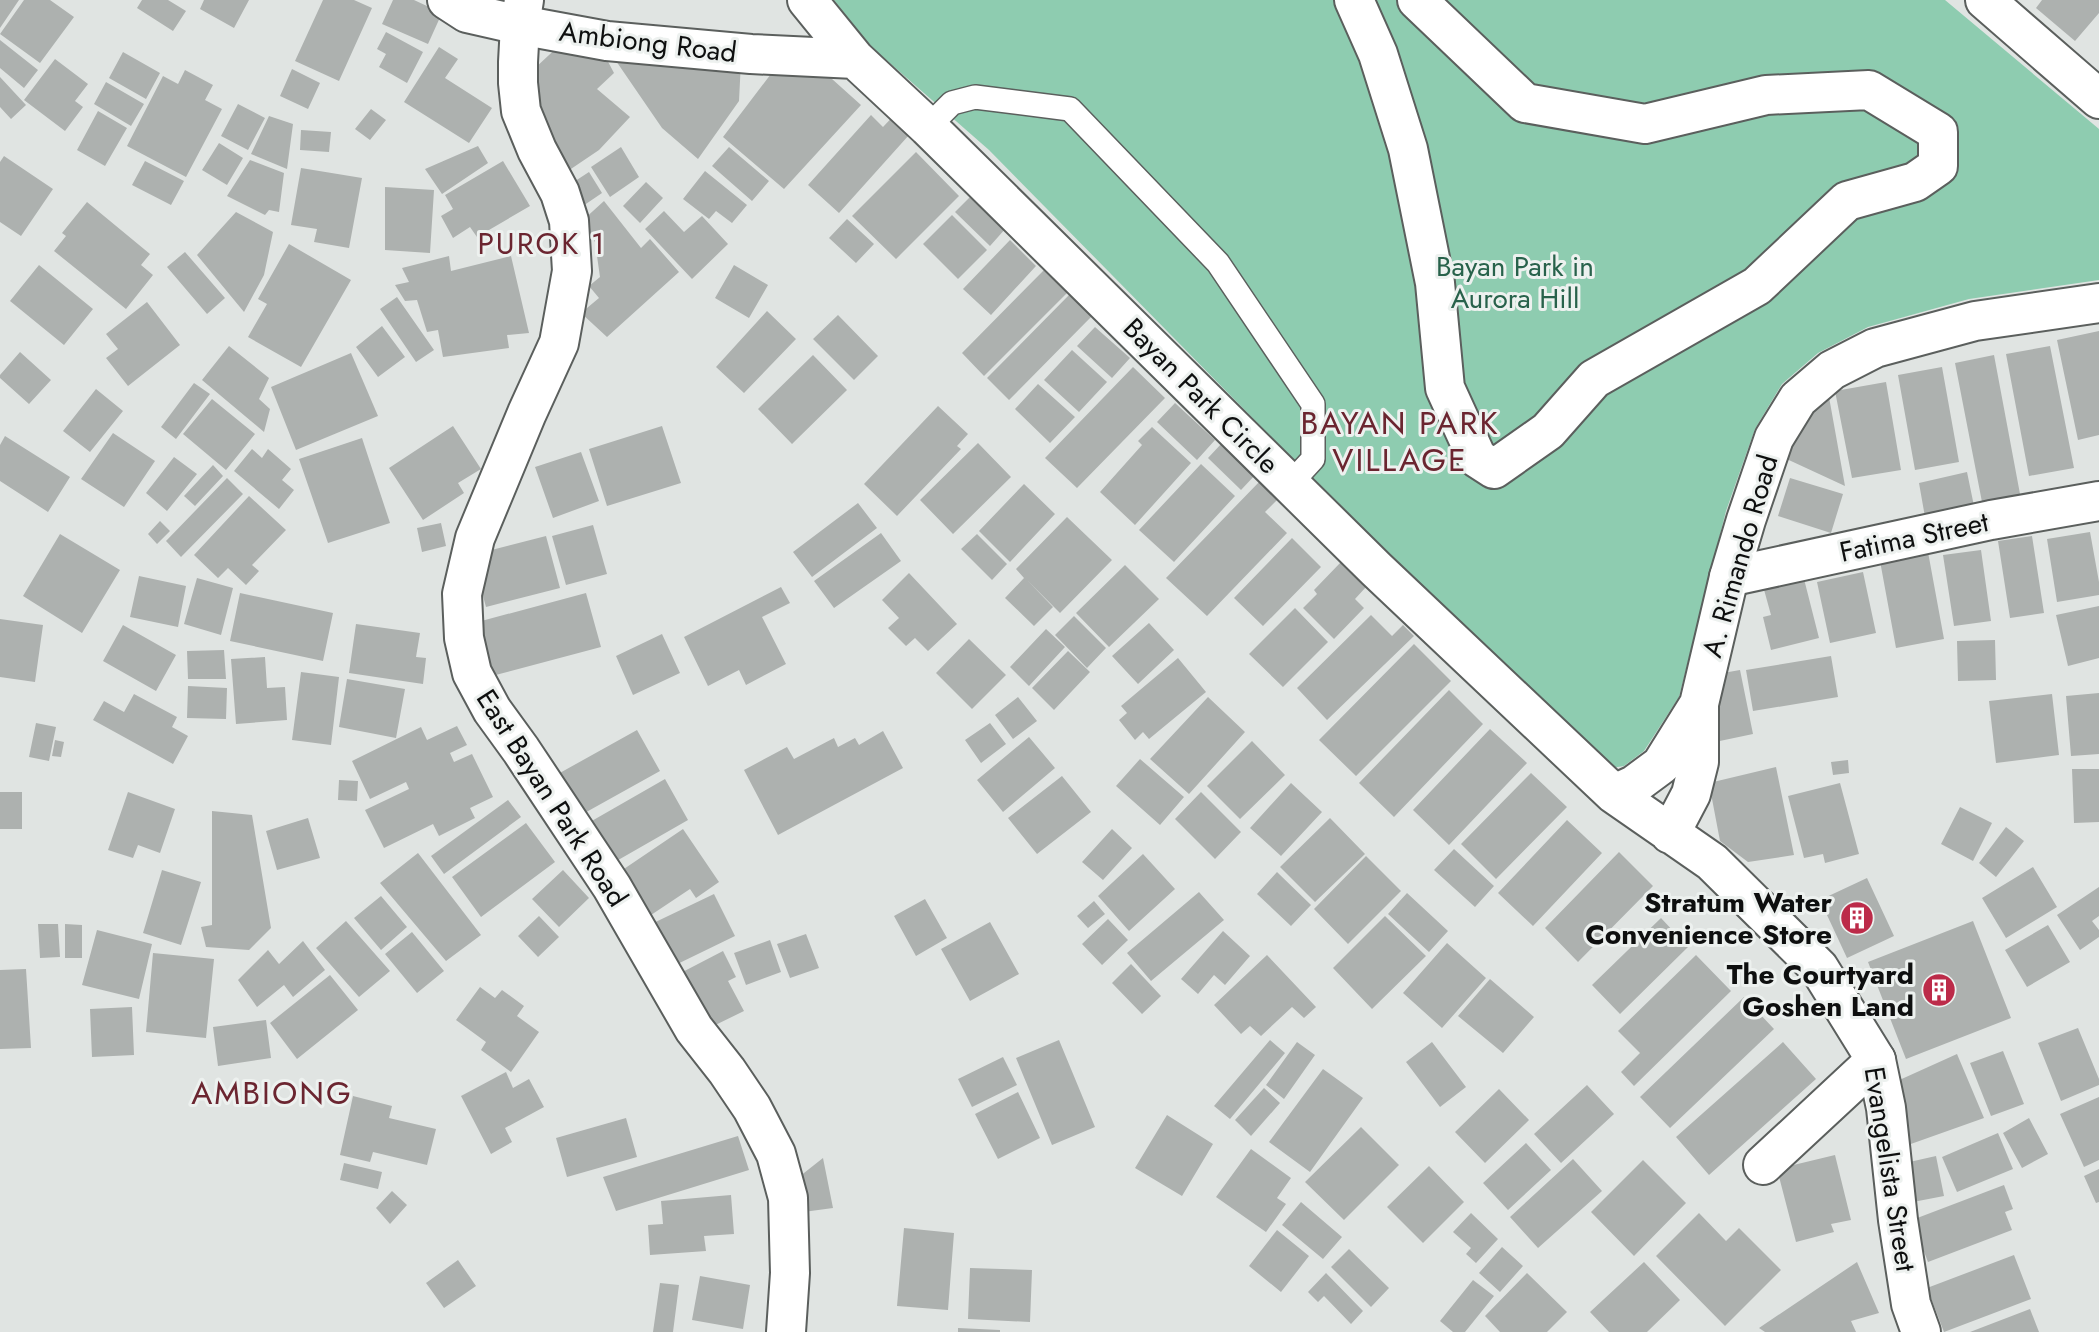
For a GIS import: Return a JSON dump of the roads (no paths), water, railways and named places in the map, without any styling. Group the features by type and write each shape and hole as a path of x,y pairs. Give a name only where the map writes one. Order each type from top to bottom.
{"street":[{"name":"Ambiong Road","path":"447,0 467,12 522,13 607,41 751,54 855,59"},
{"name":"Bayan Park Circle","path":"807,0 855,59 928,127 1376,569 1614,794 1670,834"},
{"path":"1354,0 1378,54 1408,149 1436,283 1445,388 1477,458 1494,469 1548,430 1594,379 1757,286 1847,201 1914,182 1938,166 1938,132 1869,90 1766,95 1645,124 1525,103 1417,0"},
{"path":"1985,0 2099,99"},
{"name":"East Bayan Park Road","path":"522,13 518,83 521,111 569,220 572,271 559,343 474,538 462,594 464,638 471,673 492,710 612,887 694,1029 752,1108 776,1154 788,1198 790,1273 786,1332"},
{"name":"A. Rimando Road","path":"1670,834 1691,794 1699,762 1699,704 1729,577 1774,438 1798,399 1832,370 1875,348 1975,321 2099,303"},
{"name":"Fatima Street","path":"1729,577 1991,520 2099,501"},
{"name":"A. Rimando Road","path":"1614,794 1634,785 1661,765 1699,704"},
{"name":"Evangelista Street","path":"1670,834 1712,862 1819,968 1876,1060 1886,1108 1898,1220 1911,1304 1921,1332"},
{"path":"1763,1165 1876,1060"}],"lane":[{"path":"928,127 952,103 975,97 1070,109 1218,263 1313,404 1313,459 1290,484"}],"place":[{"name":"Stratum Water Convenience Store","path":"1857,918"},
{"name":"The Courtyard Goshen Land","path":"1939,990"}],"district":[{"name":"PUROK 1","path":"542,243"},
{"name":"BAYAN PARK VILLAGE","path":"1400,442"},
{"name":"AMBIONG","path":"272,1093"}],"park label":[{"name":"Bayan Park in Aurora Hill","path":"1515,282"}]}
